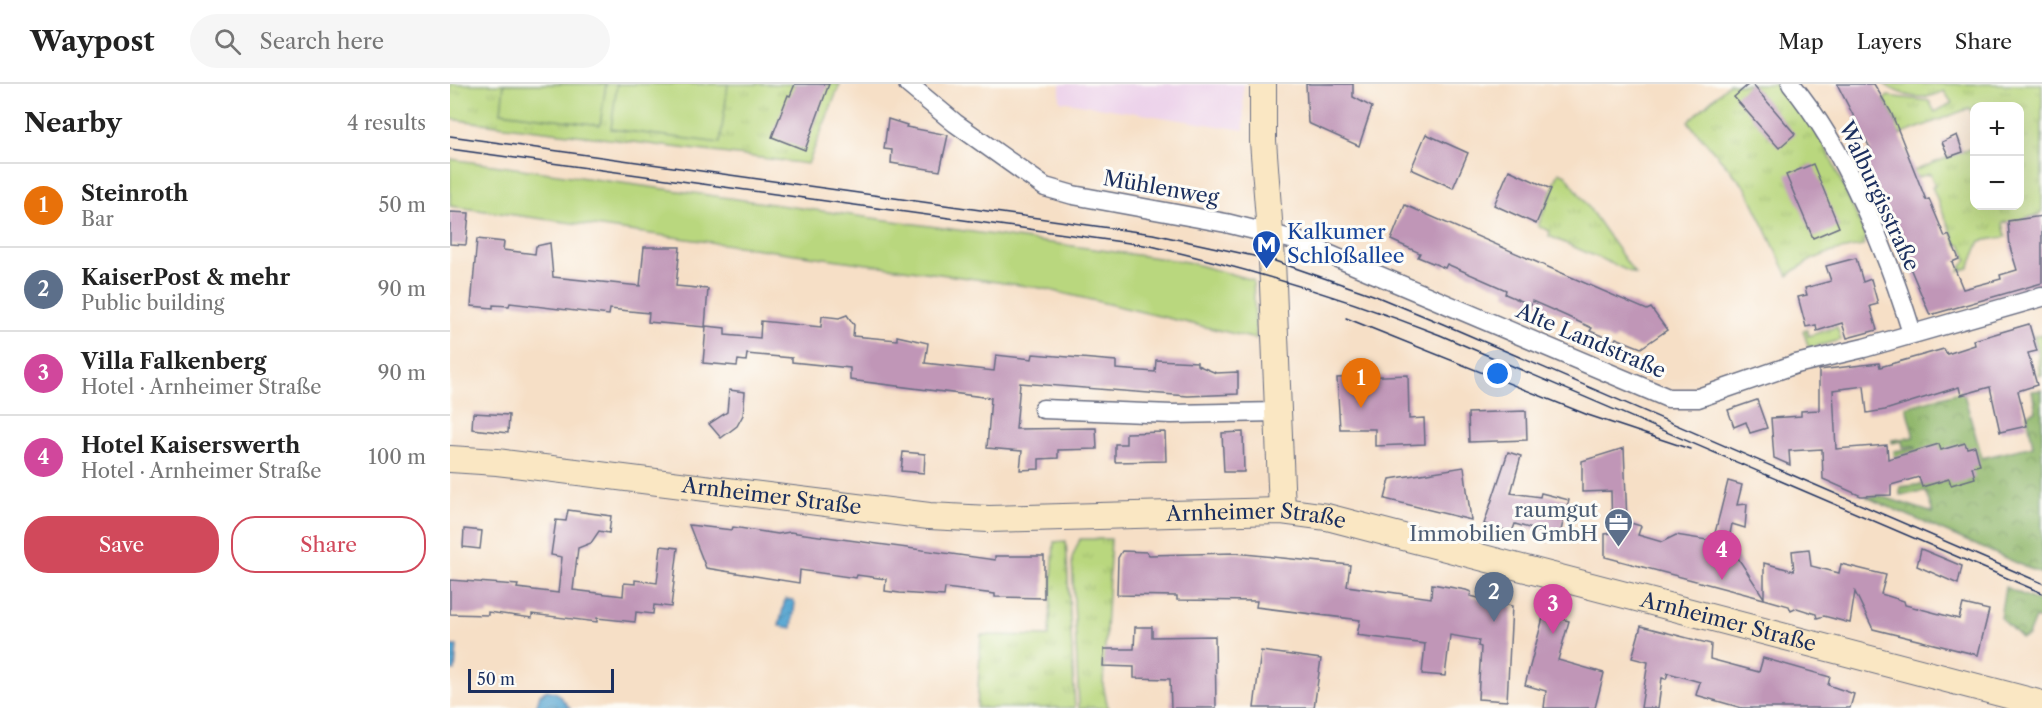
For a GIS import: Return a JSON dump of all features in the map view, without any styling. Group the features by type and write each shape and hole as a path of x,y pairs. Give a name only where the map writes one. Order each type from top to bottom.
{"main road":[{"path":"1263,84 1263,141 1270,232 1282,511"},
{"name":"Arnheimer Straße","path":"450,459 497,462 929,516 989,519 1282,511 1327,517 2042,704"}],"street":[{"name":"Mühlenweg","path":"908,84 955,123 1045,187 1119,204 1270,232"},
{"name":"Walburgisstraße","path":"1791,84 1820,122 1836,149 1882,254 1912,333"},
{"name":"Alte Landstraße","path":"1270,232 1295,240 1668,398 1698,398 1780,369 2042,297"},
{"path":"1043,409 1172,414 1278,412"}],"shaded area":[{"path":"1060,84 1243,84 1244,130 1060,101"}],"green space":[{"path":"450,84 840,84 808,164 450,119"},
{"path":"504,84 606,84 600,125 501,112"},
{"path":"617,84 728,84 720,143 611,129"},
{"path":"1729,84 1776,84 1818,134 1818,138 1821,137 1866,237 1863,246 1823,255 1805,263 1788,276 1746,188 1688,122"},
{"path":"1884,84 2042,84 2042,211 2038,215 2003,223 2006,237 1980,241 1969,268 1959,271 1967,259 1961,244 1957,245 1932,187 1935,186 1930,174 1913,178 1911,172 1970,149 1970,210 2024,210 2024,102 1970,102 1970,108 1897,136 1893,126 1897,124 1884,99 1888,96 1929,101 1935,112 1952,103 1944,91 1921,97 1898,92"},
{"path":"450,159 1187,262 1253,280 1256,339 1041,288 450,206"},
{"path":"1559,172 1566,175 1635,274 1549,236 1550,231 1538,226"},
{"path":"1837,327 1841,340 1809,348 1803,331 1807,330 1808,336"},
{"path":"2042,334 2042,375 2039,375 2038,350 2034,336"},
{"path":"2042,390 2042,574 1866,497 1881,496 1933,513 1926,492 1900,495 1900,487 1923,484 1920,466 1896,469 1894,451 1916,448 1915,446 1903,447 1902,441 1892,443 1892,440 1914,437 1906,407 1963,391 1982,458 2033,446 2027,414 2036,411 2032,391"},
{"path":"1080,539 1111,539 1103,685 1108,708 1079,708 1072,558"},
{"path":"1066,541 1075,708 977,708 981,635 1049,636 1054,542"},
{"path":"2005,587 2042,603 2042,620 2035,618 2028,636 2021,638 2000,617"}],"water":[{"path":"785,599 793,600 795,603 792,628 779,626"},
{"path":"450,646 457,646 455,671 450,670"},
{"path":"547,690 557,693 570,708 536,708 540,694"}],"building":[{"path":"795,84 829,84 805,150 772,137 788,95 790,96"},
{"path":"1306,84 1353,84 1353,97 1372,107 1359,146 1308,123"},
{"path":"1752,84 1795,134 1779,148 1734,97"},
{"path":"1837,84 1874,84 1891,112 1926,200 1929,199 1945,237 1949,235 1959,259 1952,262 1963,289 2001,279 2000,275 2017,270 2010,247 2008,221 2042,216 2042,283 1930,315 1862,154 1871,150"},
{"path":"888,119 907,125 906,127 948,135 940,171 891,163 892,150 884,149"},
{"path":"1426,134 1468,153 1453,188 1411,169"},
{"path":"1957,135 1963,152 1949,157 1942,142"},
{"path":"1813,164 1839,227 1813,238 1786,175"},
{"path":"1509,170 1551,189 1536,224 1494,205"},
{"path":"1405,205 1647,310 1651,308 1667,330 1641,348 1616,338 1614,341 1590,331 1592,328 1532,301 1531,305 1505,294 1506,290 1447,264 1445,268 1418,257 1420,253 1391,240"},
{"path":"450,212 469,213 466,245 450,244"},
{"path":"477,239 504,242 503,250 535,254 536,246 550,243 553,277 640,286 644,247 680,247 676,286 708,289 705,327 648,322 649,313 610,309 609,315 510,303 509,306 493,305 493,308 471,306"},
{"path":"1856,258 1863,282 1871,279 1878,304 1870,306 1877,330 1847,338 1842,323 1817,331 1816,325 1806,327 1798,297 1807,295 1805,288 1831,281 1826,266"},
{"path":"847,315 854,325 853,336 897,340 897,336 928,343 925,363 994,371 996,355 1032,359 1033,354 1116,361 1116,369 1155,372 1156,360 1197,362 1197,365 1216,373 1238,372 1238,394 1188,396 1020,383 1016,429 1096,428 1097,449 1058,450 1058,458 1039,459 1039,469 1020,470 1022,451 987,448 991,398 850,380 850,368 792,362 792,358 747,354 746,361 738,360 737,366 703,363 706,326 725,328 725,335 760,338 761,321 821,327 822,316 839,318"},
{"path":"2029,324 2037,351 2028,353 2037,385 2018,391 2027,426 2000,432 1990,387 1961,395 1959,387 1885,410 1867,413 1864,386 1833,390 1836,449 1887,445 1888,459 1939,444 1941,450 1965,443 1967,448 1975,446 1980,465 1972,467 1975,478 1951,485 1949,479 1922,487 1919,477 1891,485 1891,495 1861,496 1823,479 1822,449 1789,451 1790,465 1774,458 1771,418 1801,416 1801,411 1819,410 1819,370 1879,363 1880,367 1944,349 1947,354 1975,345 1974,340"},
{"path":"1408,375 1409,419 1424,418 1425,444 1375,446 1375,429 1340,429 1337,378"},
{"path":"729,390 745,392 743,415 737,426 721,438 709,424 727,412"},
{"path":"1757,400 1767,428 1750,433 1746,422 1734,427 1728,410"},
{"path":"1526,411 1527,440 1469,442 1468,413"},
{"path":"473,413 509,415 508,433 472,429"},
{"path":"1165,432 1166,461 1115,462 1115,444 1126,444 1126,433"},
{"path":"1243,432 1244,472 1224,472 1222,433"},
{"path":"1624,448 1627,522 1641,526 1638,535 1662,542 1676,535 1713,541 1728,481 1742,485 1737,505 1747,504 1745,528 1732,524 1726,553 1736,555 1764,598 1764,563 1794,571 1792,551 1809,549 1811,566 1839,573 1841,564 1886,575 1881,594 1904,601 1905,605 1959,619 1963,604 1989,610 1978,655 1873,629 1855,592 1850,623 1824,616 1817,618 1816,614 1797,608 1791,611 1789,606 1605,557 1605,534 1612,533 1611,491 1582,492 1582,461"},
{"path":"903,452 925,454 924,473 901,471"},
{"path":"1508,452 1521,456 1511,493 1540,497 1541,493 1569,500 1560,534 1548,543 1546,533 1515,524 1512,532 1484,524"},
{"path":"1464,467 1471,520 1385,499 1390,479"},
{"path":"568,510 611,516 609,533 599,531 591,543 578,548 573,590 623,596 624,583 635,584 635,580 657,583 661,546 678,548 671,607 654,605 653,614 636,612 635,622 597,618 597,622 532,614 532,618 488,612 488,615 450,614 450,580 518,585 517,588 558,593 562,557 551,555 556,520 566,521"},
{"path":"689,525 732,530 733,527 778,534 790,532 995,560 995,556 1044,556 1044,598 995,597 995,594 945,588 944,596 900,593 885,591 886,579 857,575 856,578 800,570 799,583 706,568"},
{"path":"464,529 482,531 480,549 463,547"},
{"path":"1921,549 1962,566 1958,584 1917,566"},
{"path":"1122,551 1147,552 1149,555 1235,553 1350,565 1347,586 1431,598 1432,584 1466,590 1471,592 1470,596 1512,606 1507,701 1478,699 1481,647 1478,646 1479,640 1450,635 1445,676 1422,674 1425,644 1357,635 1360,620 1256,607 1257,601 1177,600 1177,596 1117,595 1118,558"},
{"path":"1544,614 1569,621 1558,660 1604,673 1595,708 1544,708 1546,691 1525,685"},
{"path":"1641,626 1711,644 1710,659 1759,672 1763,658 1830,677 1828,685 1854,694 1850,708 1742,708 1696,695 1700,682 1668,673 1666,679 1662,678 1658,708 1641,708 1648,662 1632,658"},
{"path":"1135,627 1152,627 1152,637 1215,636 1216,708 1171,708 1170,679 1134,678 1134,667 1103,666 1104,649 1134,649"},
{"path":"1261,651 1321,659 1314,708 1254,708"}],"tram line":[{"path":"450,136 1153,234 1272,260 1373,295 1443,324 2042,583"},
{"path":"450,149 1151,246 1262,275 1333,296 1440,335 2042,593"},
{"path":"1346,318 1588,415 1690,449"}],"place":[{"name":"Kalkumer Schloßallee","path":"1266,270"},
{"name":"Steinroth","path":"1361,408"},
{"name":"raumgut Immobilien GmbH","path":"1619,548"},
{"name":"Hotel Kaiserswerth","path":"1722,580"},
{"name":"KaiserPost & mehr","path":"1494,622"},
{"name":"Villa Falkenberg","path":"1553,634"}]}
